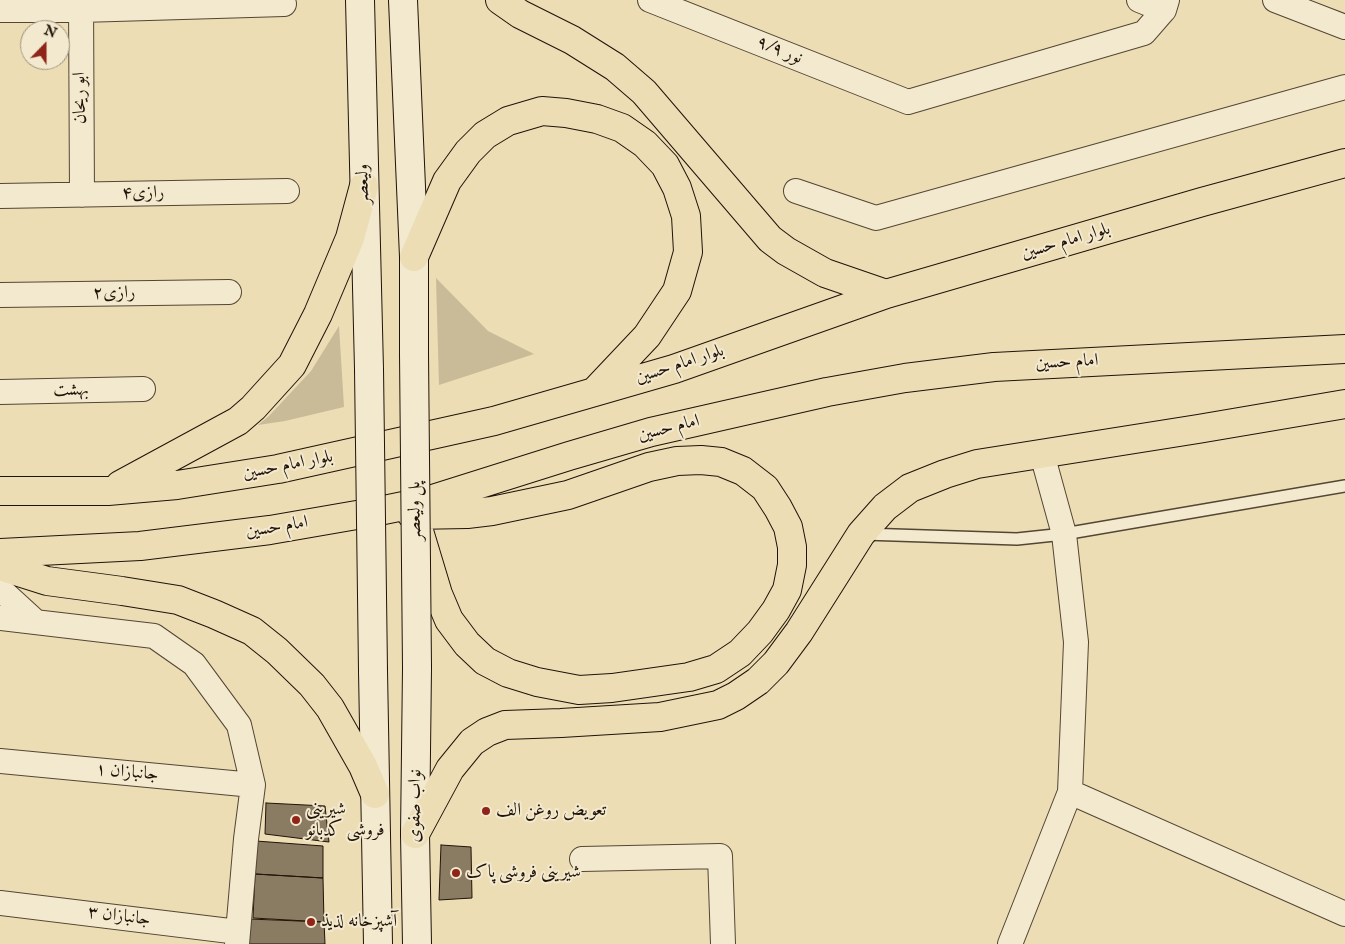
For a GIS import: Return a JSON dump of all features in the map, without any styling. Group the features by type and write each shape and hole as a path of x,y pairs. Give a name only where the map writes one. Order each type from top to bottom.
{"main road":[{"name":"ولیعصر","path":"360,0 369,369 375,794"},
{"path":"403,0 414,257"},
{"path":"500,0 520,14 572,40 615,67 644,92 770,239 786,252 825,273 886,294"},
{"path":"414,257 447,181 484,134 508,121 542,111 566,113 597,119 622,128 645,144 665,165 677,188 686,216 688,252 677,290 667,306 647,336 595,392"},
{"name":"بلوار امام حسین","path":"0,491 108,491 178,485 278,469 494,422 674,369 886,294 1202,202 1345,163"},
{"path":"108,491 238,421 253,408 286,372 305,341 318,314 350,238 364,186"},
{"name":"پل ولیعصر","path":"414,257 417,668"},
{"name":"امام حسین","path":"0,553 140,546 270,530 423,502 651,432 826,392 906,378 994,367 1345,349"},
{"path":"415,834 450,769 472,742 487,732 505,725 660,717 718,705 736,696 758,681 776,663 799,632 861,534 885,507 910,488 977,464 1345,404"},
{"path":"348,516 467,514 492,511 568,495 649,467 677,461 701,460 721,462 743,471 765,488 788,527 792,547 792,565 786,590 776,610 760,632 740,652 716,669 689,677 612,688 580,690 537,682 508,673 485,661 467,644 448,620 438,594 416,521"},
{"path":"0,566 47,581 178,600 252,632 278,651 305,678 330,708 363,766 375,794 378,944"},
{"name":"نواب صفوی","path":"417,668 415,834 417,944"}],"street":[{"name":"نور ۹/۹","path":"650,0 908,102 1144,33 1166,5"},
{"path":"1138,0 1166,5"},
{"path":"1275,0 1345,27"},
{"path":"0,10 81,5 284,4"},
{"name":"ابو ریحان","path":"81,5 82,195"},
{"path":"796,192 876,218 1345,86"},
{"name":"رازی۴","path":"0,196 287,191"},
{"name":"رازی۲","path":"0,295 228,292"},
{"name":"بهشت","path":"0,392 143,389"},
{"path":"1010,944 1070,792 1076,642 1064,534 1042,454"},
{"path":"0,589 36,622"},
{"path":"0,618 154,636 194,664 239,725 253,785 237,938"},
{"name":"جانبازان ۱","path":"0,761 253,785"},
{"path":"1070,792 1345,914"},
{"path":"582,859 720,856 723,944"},
{"name":"جانبازان ۳","path":"0,903 237,938"}],"lane":[{"path":"861,534 1017,539 1064,534 1345,486"}],"shaded area":[{"path":"436,278 488,331 534,354 439,385"},
{"path":"339,326 344,407 285,421 258,425 269,416 311,371"}],"building":[{"name":"شیرینی فروشی کدبانو","path":"266,803 325,806 329,842 265,834"},
{"path":"256,841 323,846 323,878 255,874"},
{"name":"شیرینی فروشی پاک","path":"441,845 471,847 472,898 439,900"},
{"path":"255,874 323,878 324,922 253,918"},
{"path":"249,919 324,922 325,944 248,944"}],"place":[{"name":"تعویض روغن الف","path":"486,811"},
{"name":"شیرینی فروشی کدبانو","path":"296,820"},
{"name":"شیرینی فروشی پاک","path":"456,873"},
{"name":"آشپزخانه لذیذ","path":"311,922"}]}
